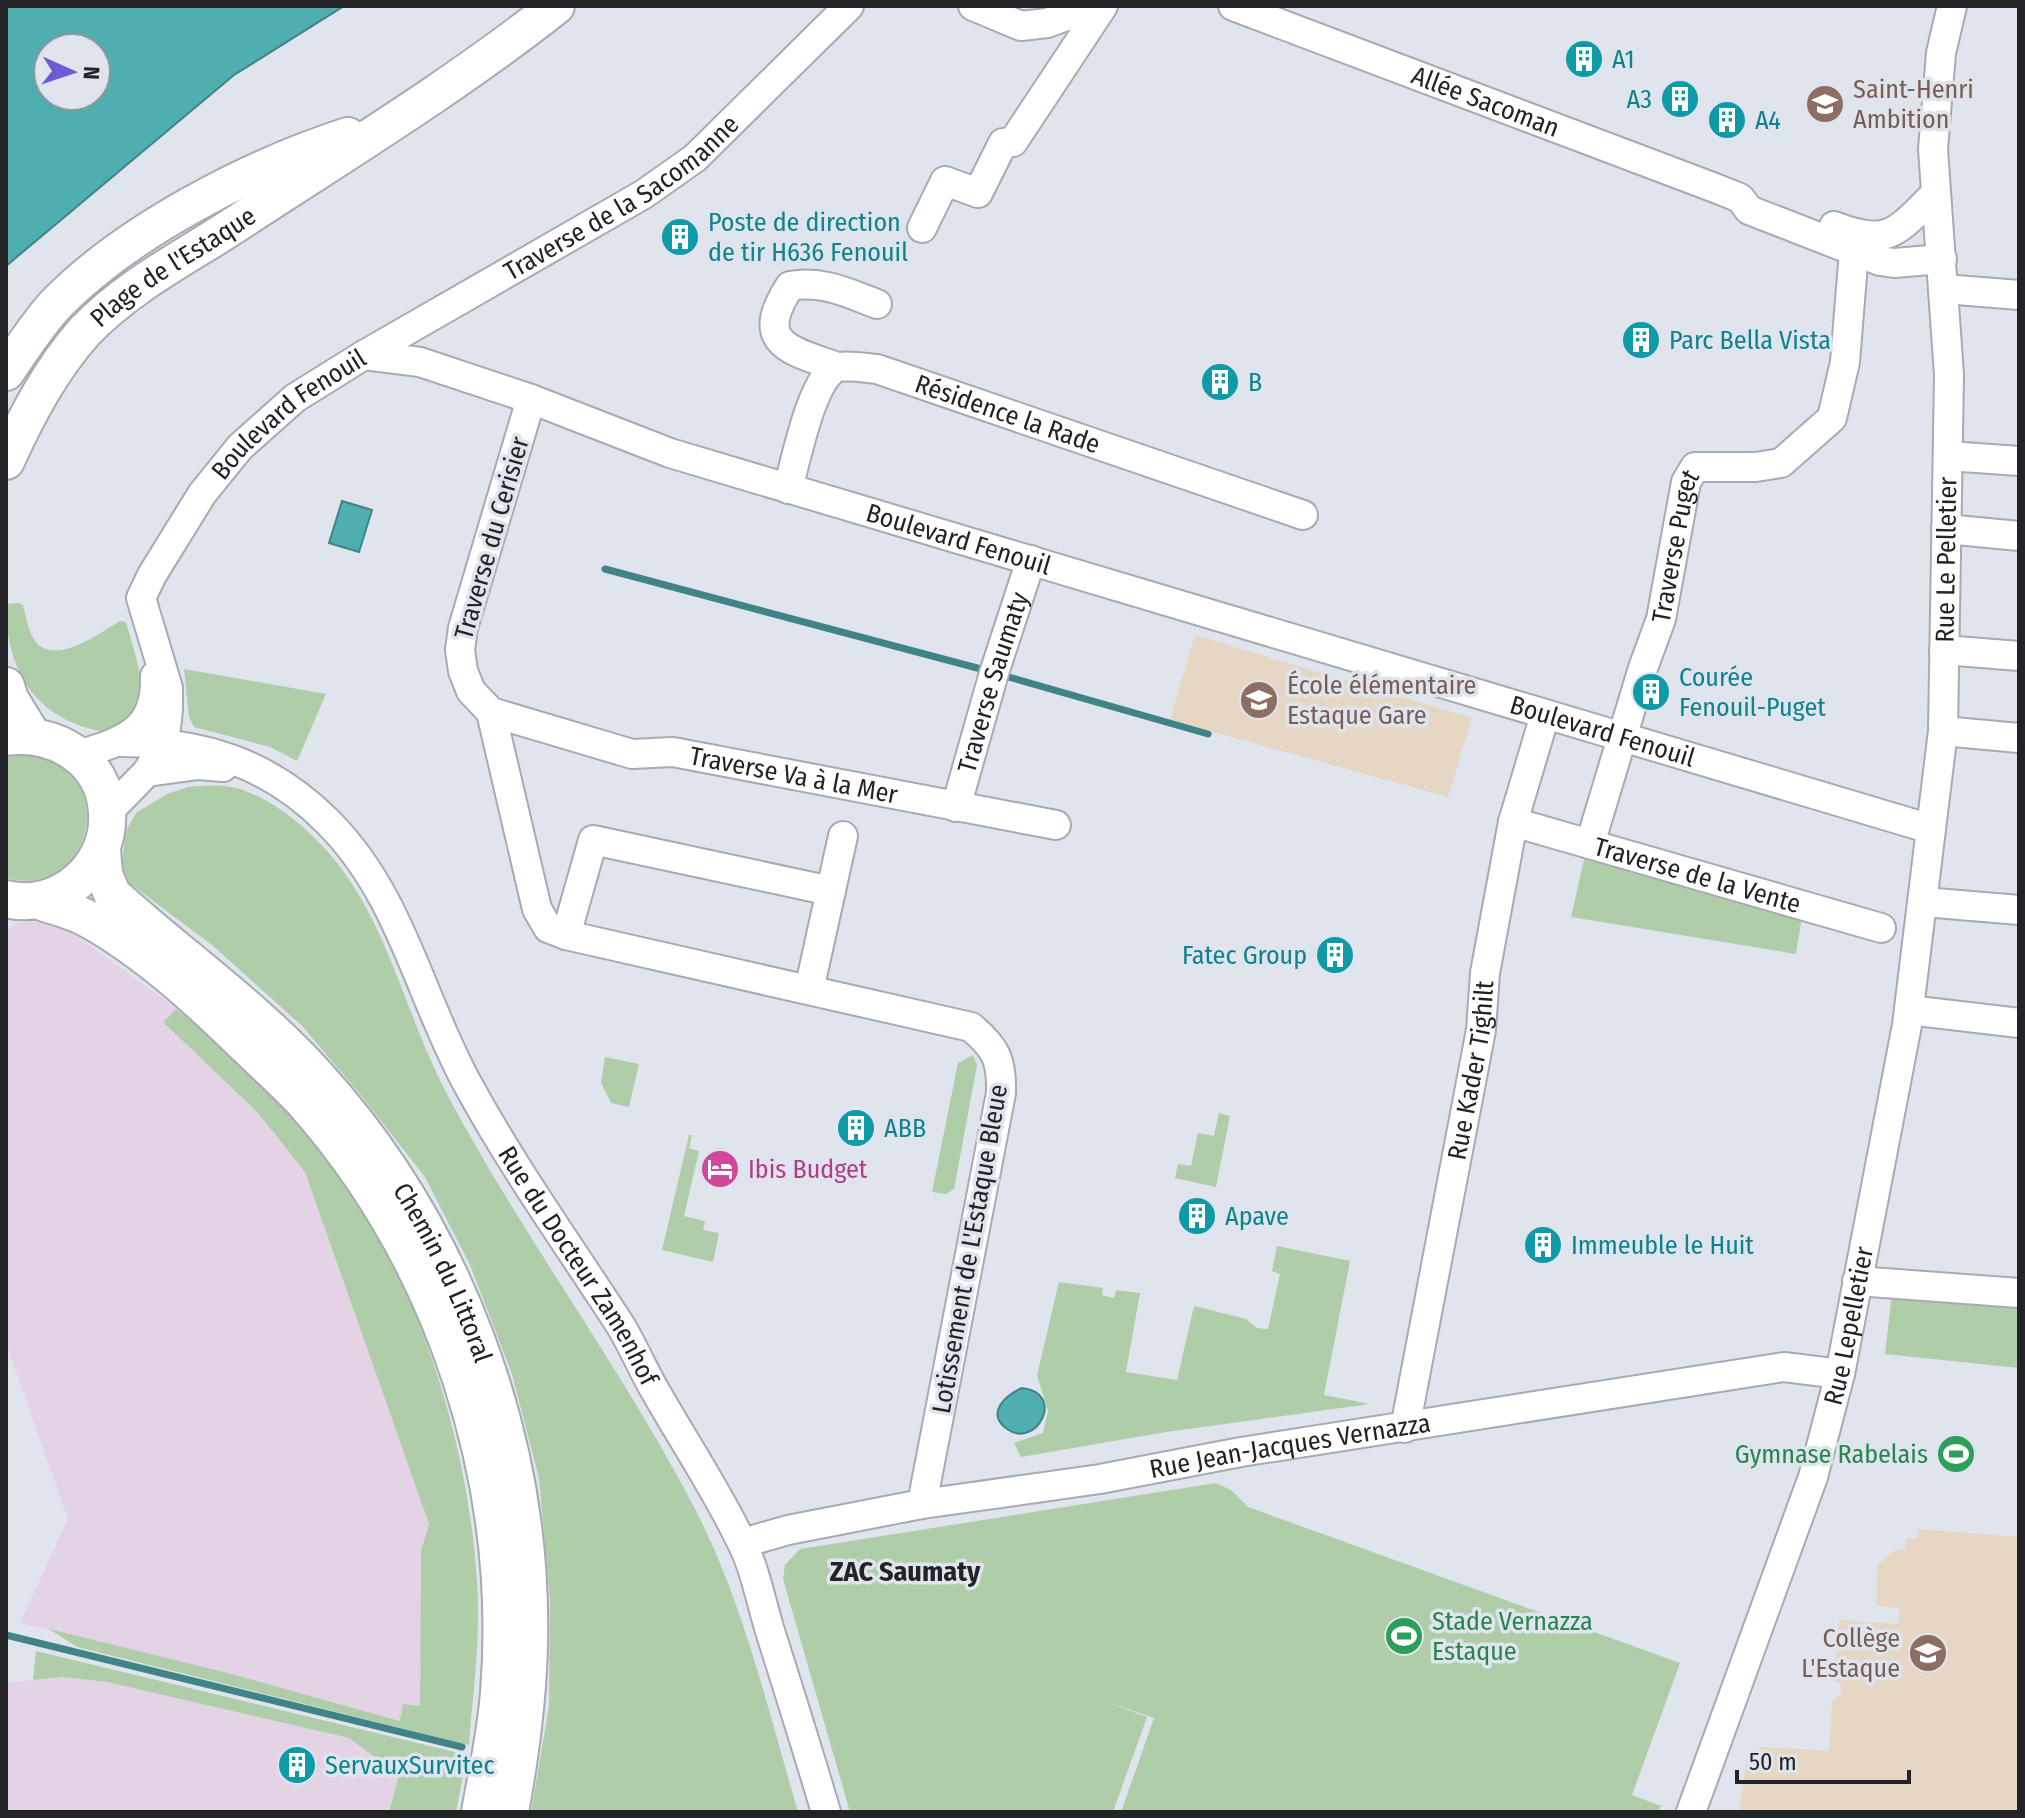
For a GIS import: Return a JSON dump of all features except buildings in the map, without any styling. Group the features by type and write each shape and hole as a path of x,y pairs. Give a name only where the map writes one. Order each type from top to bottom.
{"main road":[{"name":"Plage de l'Estaque","path":"6,461 30,411 55,371 84,333 110,308 163,268 323,170 493,56 556,6"},
{"name":"Plage de l'Estaque","path":"6,372 56,304 88,275 148,231 218,192 312,147 392,122"},
{"path":"6,686 19,736 57,742 78,755 98,781 107,813 102,849 87,873 66,891 18,904"},
{"name":"Chemin du Littoral","path":"102,849 104,874 112,894 249,1009 315,1074 361,1130 394,1175 421,1221 469,1321 486,1368 513,1470 527,1582 529,1644 519,1762 510,1812"},
{"name":"Chemin du Littoral","path":"18,904 88,919 133,948 231,1031 301,1100 368,1188 419,1274 475,1426 496,1531 502,1639 499,1694 480,1812"}],"street":[{"name":"Traverse de la Sacomanne","path":"364,355 644,194 695,158 849,6"},
{"path":"973,6 1021,26 1047,23 1093,6"},
{"path":"922,228 945,181 978,193 1003,143 1013,142 1103,6"},
{"name":"Allée Sacoman","path":"1233,6 1740,198 1749,210 1880,261 1894,263 1942,259"},
{"name":"Rue Le Pelletier","path":"1931,829 1943,731 1949,375 1933,149 1937,84 1952,6"},
{"name":"Allée Sacoman","path":"1740,198 1754,194 1853,233 1878,237 1898,229 1936,193"},
{"name":"Traverse Puget","path":"1590,844 1621,737 1661,619 1686,482 1695,467 1756,467 1781,463 1832,418 1845,362 1854,251"},
{"name":"Résidence la Rade","path":"877,304 833,287 809,282 790,286 778,305 776,335 786,348 837,367 877,369 1303,515"},
{"path":"1944,289 2019,295"},
{"name":"Boulevard Fenouil","path":"107,813 147,772 164,744 168,688 141,598 152,575 202,494 240,447 295,398 364,355 420,362 531,399 670,453 1931,829"},
{"path":"788,489 813,400 823,377 837,367"},
{"name":"Traverse du Cerisier","path":"491,712 471,691 463,671 460,650 463,628 531,399"},
{"path":"1948,456 2019,461"},
{"path":"1946,529 2019,536"},
{"name":"Traverse Saumaty","path":"956,807 994,673 1031,560"},
{"path":"1944,650 2019,656"},
{"name":"Boulevard Fenouil","path":"121,742 143,723 152,704 156,690 155,651"},
{"name":"Traverse Va à la Mer","path":"491,712 632,754 673,752 956,807"},
{"name":"Lotissement de L'Estaque Bleue","path":"491,712 537,909 548,928 566,935 971,1027 990,1042 1001,1068 1001,1093 922,1504"},
{"name":"Rue Kader Tighilt","path":"1405,1428 1481,1030 1485,973 1513,822 1545,715"},
{"path":"1943,731 2019,738"},
{"path":"78,755 121,742"},
{"name":"Rue du Docteur Zamenhof","path":"121,742 204,749 232,757 298,794 361,858 384,895 452,1056 489,1124 621,1327 743,1543 826,1812"},
{"name":"Rue du Docteur Zamenhof","path":"147,772 198,765 256,769"},
{"path":"956,807 1056,825"},
{"name":"Traverse de la Vente","path":"1513,822 1881,928"},
{"name":"Rue Lepelletier","path":"1690,1809 1813,1477 1840,1374 1899,1074 1924,902 1931,829"},
{"path":"809,990 843,836"},
{"path":"566,935 593,840 831,891"},
{"path":"1924,902 2019,910"},
{"path":"1909,1010 2019,1023"},
{"path":"1857,1281 2019,1293"},
{"name":"Rue Jean-Jacques Vernazza","path":"743,1543 788,1530 922,1504 1100,1479 1241,1452 1784,1367 1840,1374"}],"shaded area":[{"path":"1195,635 1472,718 1448,797 1170,720"},
{"path":"50,921 78,937 176,1008 163,1022 258,1113 305,1172 429,1524 421,1551 420,1706 401,1721 228,1673 20,1623 68,1519 6,1343 6,931 19,923"},
{"name":"Collège L'Estaque","path":"1918,1529 2019,1537 2019,1812 1739,1812 1747,1758 1760,1747 1829,1751 1832,1701 1840,1695 1841,1683 1834,1682 1839,1620 1899,1624 1900,1608 1876,1606 1877,1566 1892,1552 1905,1548 1906,1538 1917,1539"},
{"path":"62,1677 107,1682 349,1738 399,1775 388,1812 6,1812 6,1683"}],"green space":[{"path":"6,604 23,605 35,641 53,651 77,645 120,621 126,622 140,684 139,699 123,723 106,732 82,726 61,717 30,690 19,672 7,629"},
{"path":"184,669 326,694 297,761 270,747 194,727 189,717"},
{"path":"24,754 55,762 76,780 86,803 86,828 77,851 61,870 37,880 6,878 6,757"},
{"path":"188,787 231,787 258,796 308,831 349,879 381,939 448,1096 508,1200 635,1403 694,1507 741,1618 798,1812 531,1812 549,1706 550,1601 539,1478 512,1374 470,1265 425,1177 302,1026 212,945 129,883 122,865 124,845 127,829 136,813 167,794"},
{"path":"1586,851 1803,910 1796,954 1571,917"},
{"path":"176,1009 243,1066 307,1135 336,1172 386,1249 419,1323 453,1432 474,1544 478,1623 469,1745 77,1647 49,1629 228,1673 400,1721 403,1704 420,1706 421,1551 429,1524 305,1172 258,1113 163,1022"},
{"path":"973,1055 977,1065 954,1189 946,1194 932,1192 958,1063"},
{"path":"605,1057 639,1064 629,1107 611,1103 601,1083"},
{"path":"1219,1113 1230,1116 1216,1187 1175,1178 1178,1164 1191,1166 1198,1133 1214,1136"},
{"path":"689,1135 692,1135 689,1148 699,1151 684,1216 705,1221 703,1230 719,1233 713,1262 662,1250"},
{"path":"1277,1246 1350,1261 1324,1395 1370,1404 1166,1432 1021,1457 1014,1443 1043,1433 1048,1411 1037,1375 1059,1282 1103,1288 1102,1295 1114,1298 1116,1290 1140,1293 1126,1372 1177,1380 1194,1306 1246,1319 1257,1328 1268,1329 1280,1274 1272,1271"},
{"path":"1892,1293 2019,1306 2019,1368 1885,1354"},
{"path":"1216,1483 1231,1490 1248,1507 1680,1663 1632,1795 1661,1806 1658,1812 1121,1812 1154,1718 1104,1701 1147,1717 1113,1812 850,1812 783,1579 785,1565 800,1549"},
{"path":"36,1651 467,1755 456,1812 389,1812 399,1775 349,1738 107,1682 62,1677 33,1680"}],"water":[{"path":"6,6 344,6 234,75 6,266"},
{"path":"342,501 372,510 359,552 329,543"},
{"path":"1022,1388 1035,1392 1043,1399 1045,1409 1036,1427 1018,1433 1001,1423 998,1411 1004,1400"}],"waterway":[{"path":"605,569 981,669"},
{"path":"1005,676 1208,734"},
{"path":"6,1635 462,1747"}],"place":[{"name":"A1","path":"1584,59"},
{"name":"A3","path":"1680,99"},
{"name":"Saint-Henri Ambition","path":"1825,104"},
{"name":"A4","path":"1727,120"},
{"name":"Poste de direction de tir H636 Fenouil","path":"680,237"},
{"name":"Parc Bella Vista","path":"1641,340"},
{"name":"B","path":"1220,382"},
{"name":"Courée Fenouil-Puget","path":"1651,692"},
{"name":"École élémentaire Estaque Gare","path":"1259,700"},
{"name":"Fatec Group","path":"1335,955"},
{"name":"ABB","path":"856,1128"},
{"name":"Ibis Budget","path":"720,1169"},
{"name":"Apave","path":"1197,1216"},
{"name":"Immeuble le Huit","path":"1543,1245"},
{"name":"Gymnase Rabelais","path":"1956,1454"},
{"name":"Stade Vernazza Estaque","path":"1404,1636"},
{"name":"Collège L'Estaque","path":"1928,1653"},
{"name":"ServauxSurvitec","path":"297,1765"}],"district":[{"name":"ZAC Saumaty","path":"905,1571"}]}
